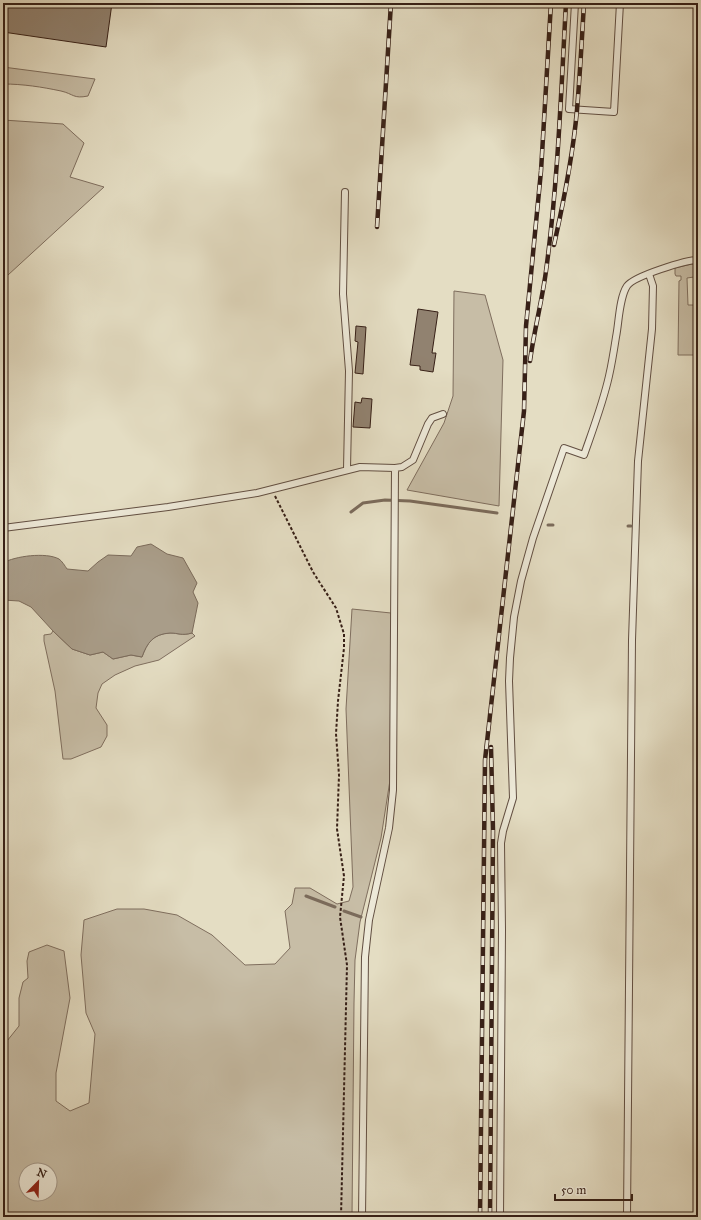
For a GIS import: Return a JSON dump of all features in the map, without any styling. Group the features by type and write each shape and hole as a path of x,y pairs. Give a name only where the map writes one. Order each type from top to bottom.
{"lane":[{"path":"575,3 569,109 614,112 620,3"},
{"path":"345,192 343,294 349,371 347,469"},
{"path":"500,1217 502,938 501,843 513,798 509,681 514,616 521,581 533,538 564,448 584,455 600,410 613,356 624,293 630,283 649,274 688,261 698,260"},
{"path":"627,1217 632,646 638,461 652,329 653,286 649,274"},
{"path":"3,528 168,507 272,489 347,469 360,467 395,468 408,464 413,460 428,424 432,418 443,414"},
{"path":"362,1217 365,957 369,920 390,828 393,790 396,505 395,468"}],"path":[{"path":"272,489 280,509 313,572 336,608 344,634 336,734 339,775 337,829 344,876 340,917 347,965 341,1217"}],"shaded area":[{"path":"3,67 95,79 88,96 76,97 65,92 47,88 3,84"},
{"path":"3,120 63,124 84,143 70,177 104,187 3,278"},
{"path":"698,264 698,285 695,285 694,277 687,278 688,305 698,305 698,355 678,355 679,281 681,280 681,276 676,276 675,268"},
{"path":"454,291 485,295 503,360 499,506 407,490 444,423 453,396"},
{"path":"151,544 167,554 183,558 197,583 193,592 198,603 192,633 170,633 159,635 155,637 146,647 142,657 131,655 113,659 103,652 90,655 72,649 31,607 19,601 3,600 3,563 15,558 39,555 53,557 59,559 67,569 88,571 108,555 131,556 137,547"},
{"path":"352,609 391,613 390,780 381,838 360,922 355,960 352,1217 3,1217 3,1046 19,1026 19,998 23,982 28,978 27,961 29,952 47,945 64,951 70,998 56,1073 56,1101 70,1111 89,1103 95,1034 86,1013 81,955 84,920 117,909 144,909 177,915 212,935 245,965 275,964 290,948 285,911 292,904 295,888 310,888 337,904 349,901 353,887 346,709"},
{"path":"53,631 72,649 90,655 103,652 113,659 131,655 142,657 146,647 155,637 159,635 170,633 192,633 195,636 159,660 135,666 115,675 102,684 98,693 96,708 107,725 107,736 101,747 71,759 63,759 55,691 44,641 44,635 51,634"}],"building":[{"path":"3,3 112,3 106,47 3,32"},
{"path":"418,309 438,312 432,353 436,353 433,372 420,370 420,366 410,365"},
{"path":"356,326 366,327 363,374 355,373 358,342 355,341"},
{"path":"362,398 372,399 370,428 353,427 355,402 361,403"}],"waterway":[{"path":"351,512 363,503 385,500 410,501 497,513"},
{"path":"548,525 553,525"},
{"path":"306,896 335,907"},
{"path":"344,911 361,917"}],"railway":[{"path":"377,227 391,3"},
{"path":"480,1217 485,760 524,411 526,326 541,171 551,3"},
{"path":"530,361 550,238 559,137 566,3"},
{"path":"554,245 568,178 573,144 579,83 584,3"},
{"path":"697,71 698,66"},
{"path":"490,1217 493,830 491,747"}]}
